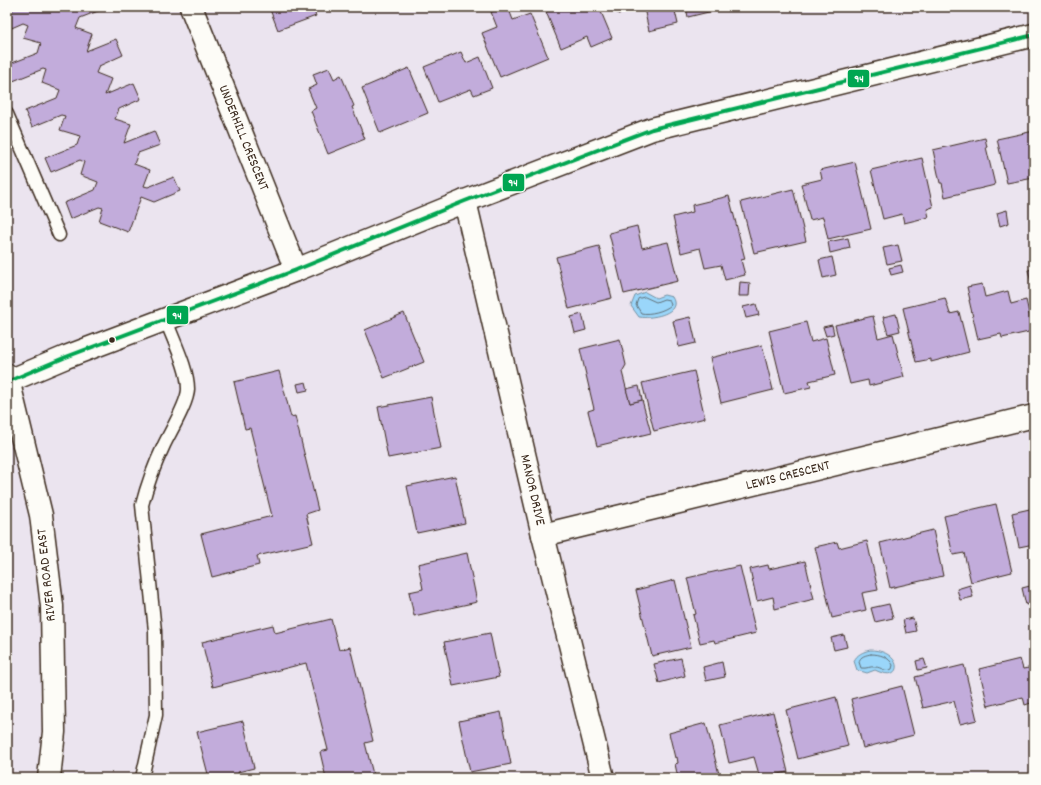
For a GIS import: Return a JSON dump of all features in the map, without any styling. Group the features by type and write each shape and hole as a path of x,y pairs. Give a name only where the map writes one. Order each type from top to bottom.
{"street":[{"name":"UNDERHILL CRESCENT","path":"191,7 296,270"},
{"path":"8,378 296,270 465,201 652,129 1034,34"},
{"name":"MANOR DRIVE","path":"465,201 542,535 603,778"},
{"name":"RIVER ROAD EAST","path":"8,378 41,514 52,606 54,732 49,778"},
{"name":"LEWIS CRESCENT","path":"542,535 1034,416"}],"lane":[{"path":"7,114 58,235"},
{"path":"142,778 156,715 155,631 142,505 146,490 163,446 183,406 188,392 187,377 166,320"}],"water":[{"path":"645,292 656,298 664,295 672,297 674,303 673,308 664,314 657,316 639,317 631,306 635,296"},
{"path":"870,650 881,651 889,655 894,660 896,666 895,670 892,673 885,673 875,670 867,673 857,670 854,661 855,659 860,654"}],"building":[{"path":"18,7 102,7 103,9 80,18 76,28 92,34 86,51 116,39 123,55 99,66 96,73 111,79 105,95 134,83 141,99 119,109 115,119 131,124 124,143 154,131 160,145 138,153 134,164 150,170 144,186 148,187 174,177 180,191 154,202 141,197 128,232 99,221 103,208 99,207 70,219 64,203 95,190 98,182 80,175 84,162 80,160 51,172 45,158 77,145 80,136 60,130 65,116 61,115 32,127 25,111 57,98 60,90 42,83 46,70 43,69 13,81 7,65 38,53 41,43 23,38 28,25 23,23 7,30 7,12"},
{"path":"269,7 312,7 316,16 278,30"},
{"path":"508,7 513,20 530,14 548,57 500,77 482,33 497,27 491,12"},
{"path":"544,7 599,7 612,38 591,47 587,37 561,48"},
{"path":"617,7 674,7 678,24 649,31 644,8 618,14"},
{"path":"686,7 729,7 688,17"},
{"path":"461,52 466,63 480,57 492,88 474,95 471,89 438,102 424,67"},
{"path":"329,68 334,79 341,75 354,106 352,107 365,139 328,154 311,111 316,108 308,89 317,85 313,74"},
{"path":"409,68 428,113 380,133 362,88"},
{"path":"1034,131 1034,178 1007,183 997,139"},
{"path":"985,138 995,185 945,197 942,183 940,183 933,150"},
{"path":"922,158 933,207 927,209 929,217 904,223 902,214 883,219 871,170"},
{"path":"855,162 871,229 828,239 823,217 810,220 801,184 822,179 820,170"},
{"path":"793,189 806,241 754,253 741,202"},
{"path":"729,196 745,259 741,260 745,275 725,280 721,265 705,268 700,248 681,253 673,217 693,212 692,205"},
{"path":"1007,210 1009,223 1000,226 997,213"},
{"path":"637,226 642,248 668,242 678,281 624,294 609,233"},
{"path":"848,238 850,248 830,253 828,242"},
{"path":"898,245 902,261 887,264 883,248"},
{"path":"599,246 612,298 569,309 556,257"},
{"path":"832,257 836,275 823,278 819,260"},
{"path":"901,265 903,272 891,275 889,268"},
{"path":"1034,269 1034,293 1028,270"},
{"path":"740,282 750,283 749,296 739,296"},
{"path":"982,284 985,297 1008,291 1011,304 1026,300 1033,331 1002,338 1001,334 978,339 967,287"},
{"path":"945,298 950,314 959,312 969,352 931,362 931,359 916,362 903,308"},
{"path":"756,304 759,315 746,318 743,307"},
{"path":"404,313 424,362 384,378 365,330"},
{"path":"582,314 586,330 575,333 571,317"},
{"path":"896,314 900,331 888,334 883,317"},
{"path":"873,316 878,338 893,334 904,377 869,386 868,380 850,384 835,325"},
{"path":"690,317 696,343 679,347 673,321"},
{"path":"806,322 811,342 826,338 835,375 809,381 811,387 784,393 769,331"},
{"path":"832,325 834,334 826,336 823,327"},
{"path":"620,339 626,365 622,372 630,403 642,400 651,433 597,446 588,411 594,409 580,349"},
{"path":"762,345 773,390 721,403 710,358"},
{"path":"279,371 291,417 295,416 318,510 306,514 313,543 257,556 259,565 212,577 201,534 272,516 250,428 245,429 234,382"},
{"path":"694,371 705,418 654,431 642,383"},
{"path":"306,382 308,390 299,392 297,384"},
{"path":"639,386 642,400 630,403 626,389"},
{"path":"431,397 441,448 388,458 378,407"},
{"path":"455,476 465,523 417,533 407,486"},
{"path":"996,504 1012,572 971,582 964,553 953,555 944,516"},
{"path":"1034,508 1034,544 1019,547 1012,513"},
{"path":"933,530 943,576 890,588 880,543"},
{"path":"867,541 878,590 862,593 866,610 832,618 815,547 837,542 839,548"},
{"path":"467,553 477,602 414,616 409,592 423,589 418,564"},
{"path":"805,561 814,599 775,609 773,597 757,601 750,569 768,565 769,569"},
{"path":"740,566 756,633 715,643 714,640 700,643 693,615 696,614 687,578"},
{"path":"675,580 691,647 652,656 636,590"},
{"path":"970,585 973,597 960,600 957,589"},
{"path":"1034,585 1034,603 1026,605 1022,588"},
{"path":"889,604 893,618 875,622 871,608"},
{"path":"913,618 916,631 906,633 903,620"},
{"path":"331,619 339,650 350,647 373,741 365,743 374,778 326,778 320,752 328,750 306,663 213,687 202,642 273,625 275,633"},
{"path":"490,633 499,677 453,686 444,642"},
{"path":"844,635 847,647 834,650 831,638"},
{"path":"681,658 685,676 659,683 654,664"},
{"path":"924,659 927,668 918,670 916,661"},
{"path":"1020,659 1023,669 1034,667 1034,702 1025,705 1023,697 988,706 979,669"},
{"path":"722,662 725,677 706,681 703,667"},
{"path":"964,665 977,720 960,724 954,701 923,708 915,677"},
{"path":"902,686 914,735 863,748 851,699"},
{"path":"836,697 848,746 798,759 786,710"},
{"path":"501,712 511,764 470,772 459,721"},
{"path":"773,712 788,772 760,778 754,757 729,763 720,725"},
{"path":"243,721 254,768 238,772 240,778 209,778 197,732"},
{"path":"706,723 720,778 678,778 675,764 678,763 677,757 675,758 669,733"}],"transit line":[{"name":"94","path":"9,381 66,357 296,270 465,201 652,129 1034,35"}]}
